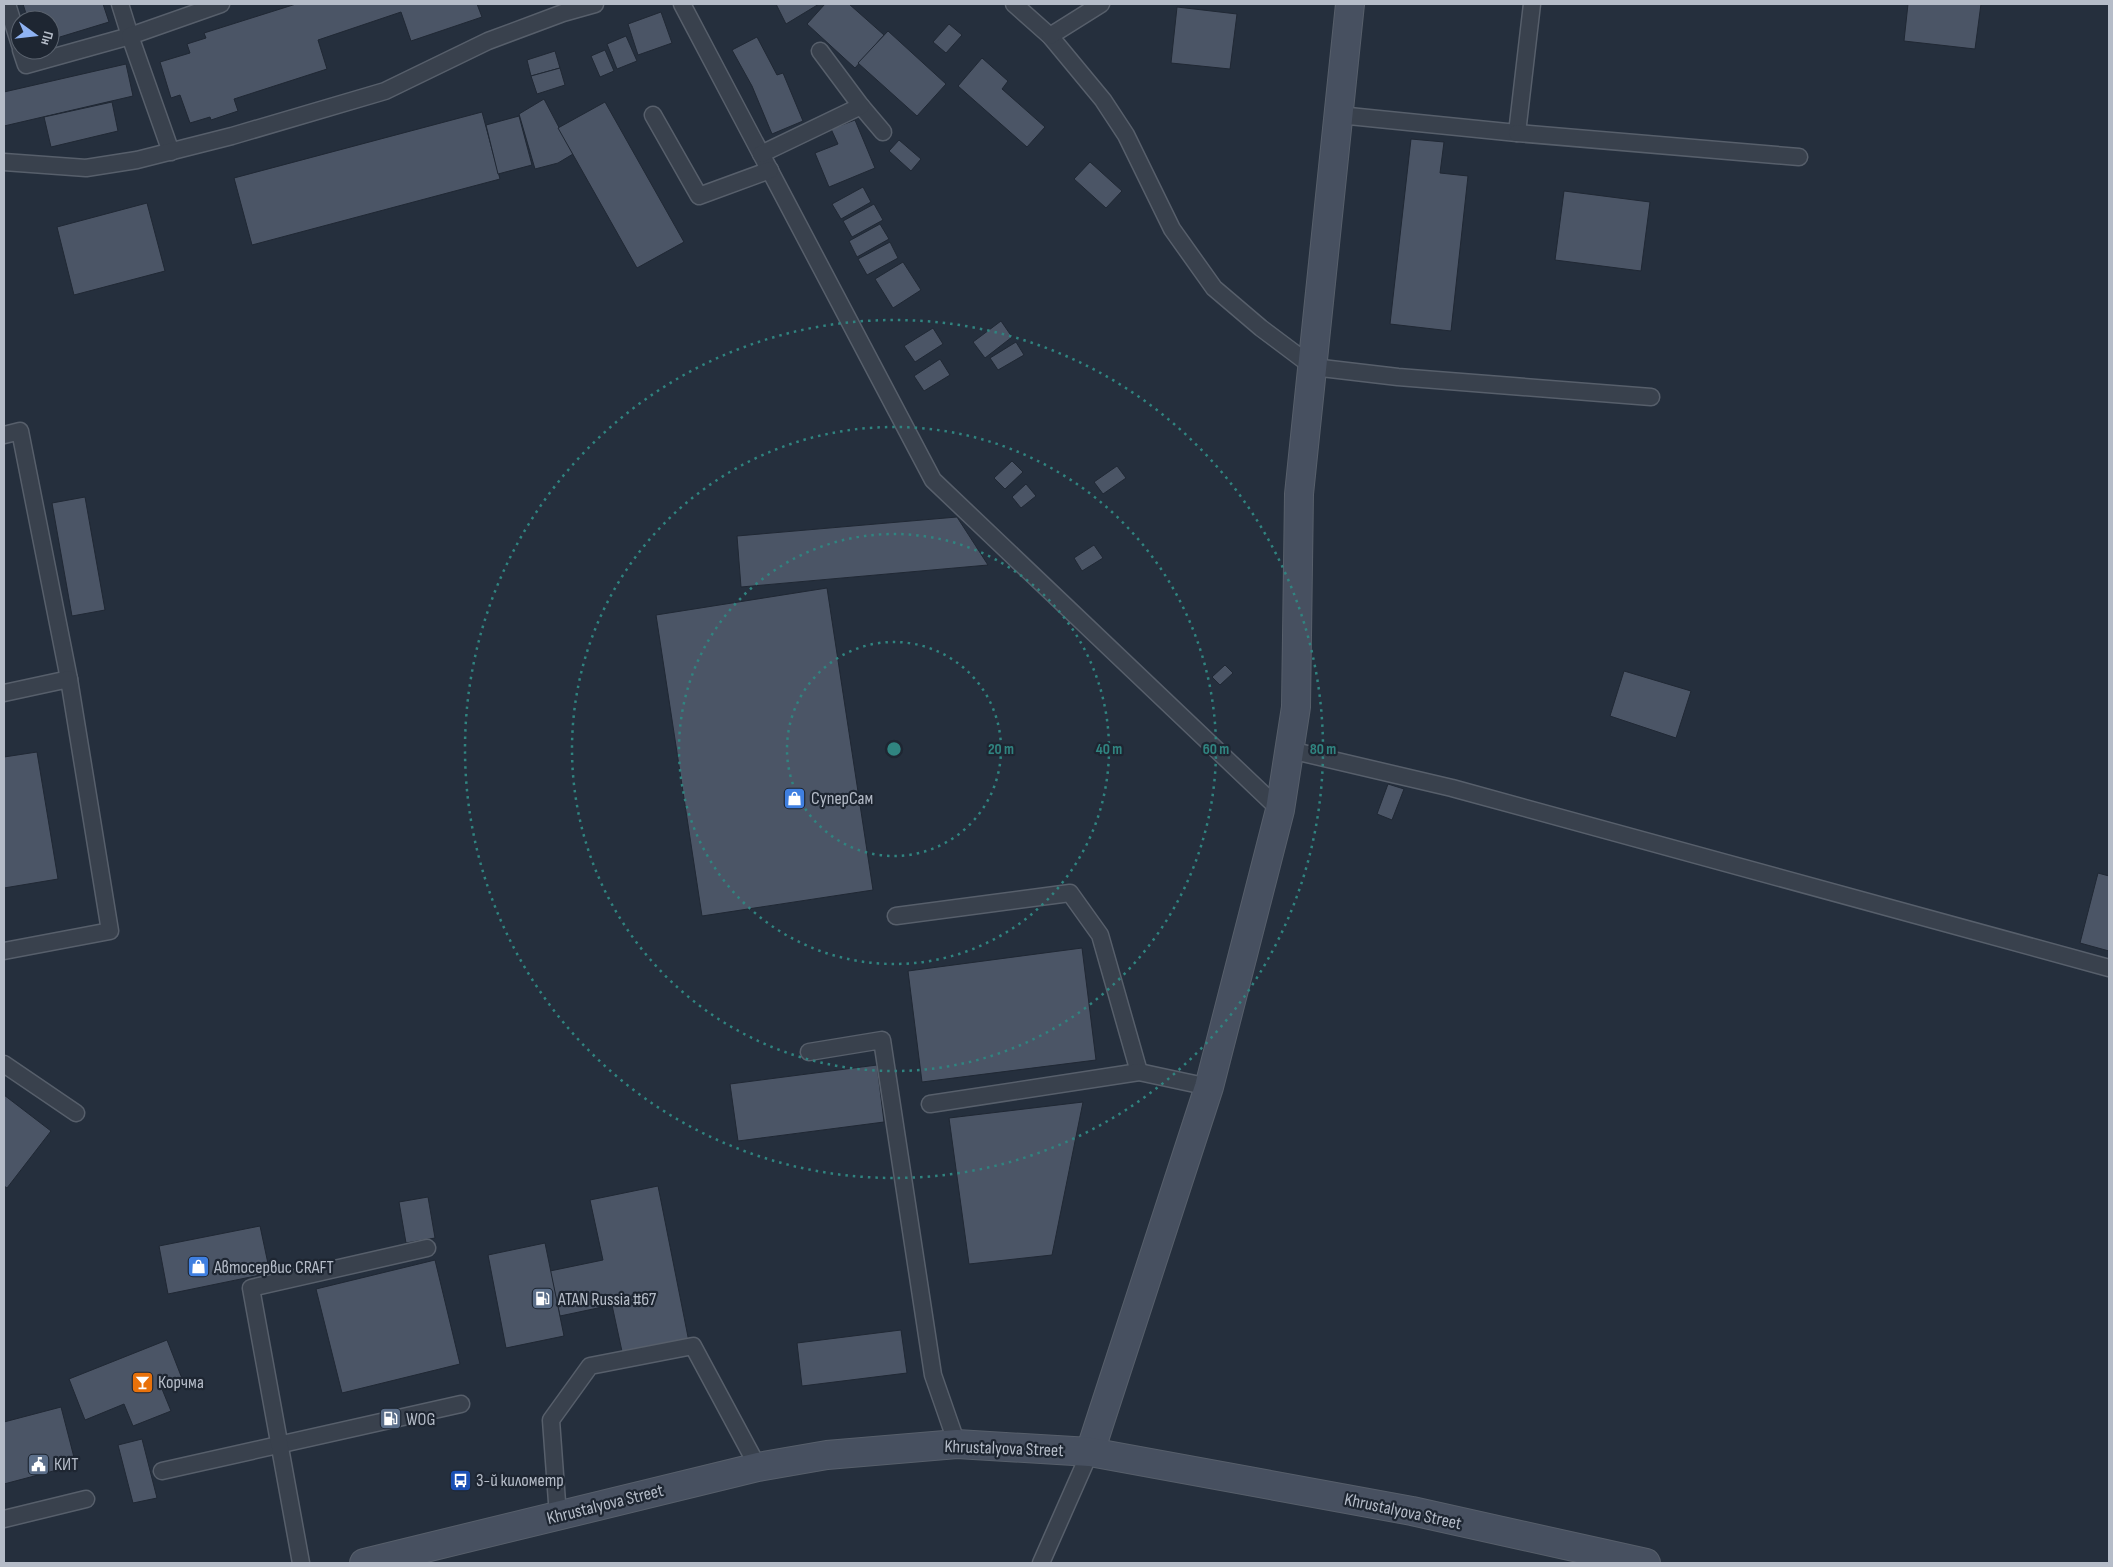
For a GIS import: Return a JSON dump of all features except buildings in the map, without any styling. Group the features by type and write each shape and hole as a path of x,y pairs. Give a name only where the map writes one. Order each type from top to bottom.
{"main road":[{"path":"1090,1452 1209,1087 1280,810 1296,707 1299,494 1350,4"},
{"name":"Khrustalyova Street","path":"364,1563 758,1467 827,1455 957,1444 1090,1452 1412,1511 1646,1563"}],"lane":[{"path":"120,4 171,152"},
{"path":"60,56 130,36 221,4"},
{"path":"4,162 86,168 171,152 317,112 385,91 488,41 563,13 595,4"},
{"path":"682,4 933,480 1280,810"},
{"path":"1014,4 1050,36 1103,100 1126,135 1172,230 1214,288 1260,328 1313,367 1398,377 1650,397"},
{"path":"1050,36 1101,4"},
{"path":"1517,133 1532,4"},
{"path":"820,51 883,132"},
{"path":"25,60 26,65 44,60"},
{"path":"761,154 861,106"},
{"path":"653,115 699,196 770,170"},
{"path":"1339,115 1517,133 1799,157"},
{"path":"4,435 20,431 68,679 110,931 4,952"},
{"path":"4,693 68,679"},
{"path":"1290,750 1452,788 2109,968"},
{"path":"896,916 1070,893 1100,936 1139,1072"},
{"path":"809,1052 882,1040 933,1374 957,1444"},
{"path":"4,1064 76,1113"},
{"path":"930,1104 1139,1072 1209,1087"},
{"path":"301,1563 250,1288 427,1248"},
{"path":"558,1516 551,1420 590,1366 693,1346 758,1467"},
{"path":"162,1471 461,1404"},
{"path":"1041,1563 1090,1452"},
{"path":"4,1519 86,1499"}],"place":[{"name":"СуперСам","path":"795,798"},
{"name":"Автосервис CRAFT","path":"198,1267"},
{"name":"ATAN Russia #67","path":"542,1299"},
{"name":"Корчма","path":"142,1382"},
{"name":"WOG","path":"390,1419"},
{"name":"КИТ","path":"38,1464"},
{"name":"3-й километр","path":"460,1480"}]}
